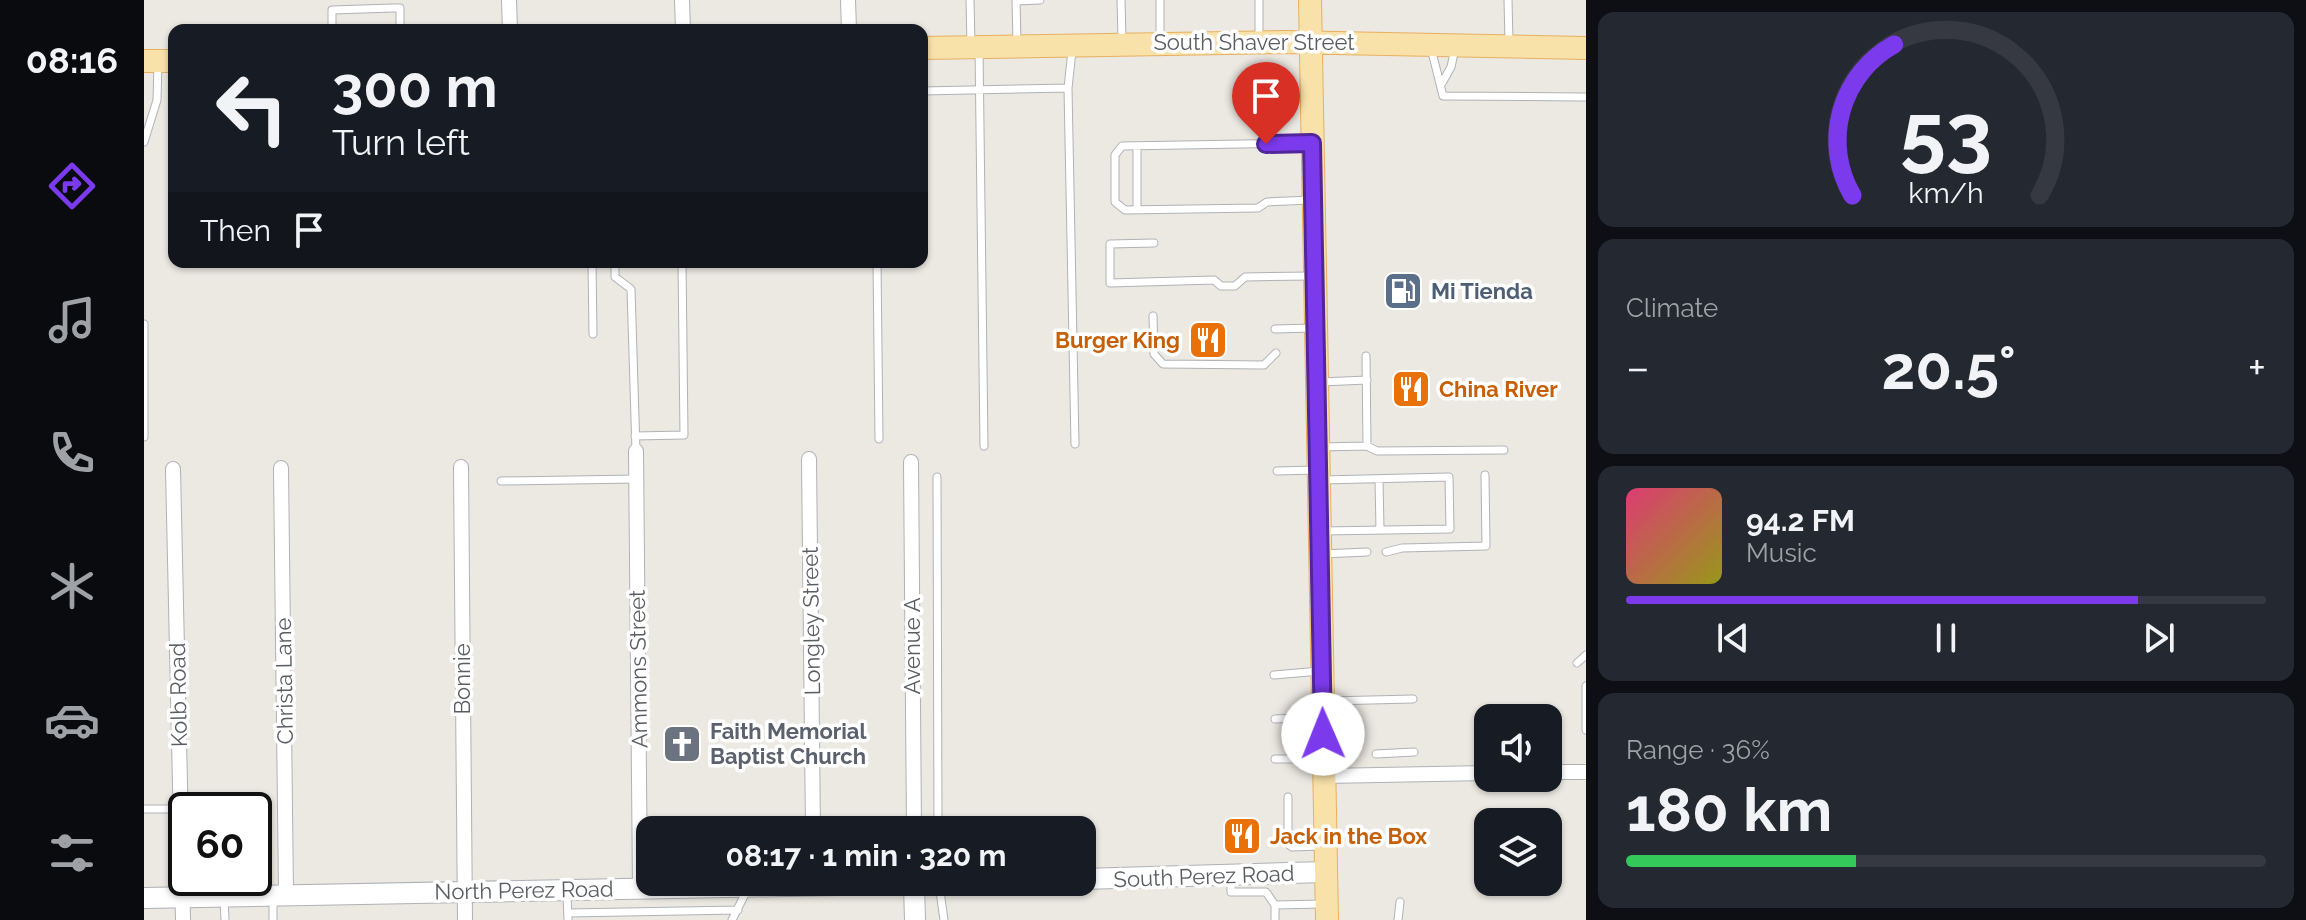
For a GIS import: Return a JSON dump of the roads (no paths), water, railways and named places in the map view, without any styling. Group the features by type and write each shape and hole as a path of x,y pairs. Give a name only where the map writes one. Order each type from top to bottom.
{"main road":[{"path":"1310,0 1326,912"},
{"name":"South Shaver Street","path":"928,48 1160,42 1429,42 1586,48"}],"street":[{"path":"509,0 510,24"},
{"path":"682,0 683,24"},
{"path":"848,0 849,24"},
{"name":"Ammons Street","path":"636,443 639,816"},
{"name":"Longley Street","path":"809,459 813,816"},
{"name":"Avenue A","path":"911,462 914,816"},
{"name":"Bonnie","path":"461,467 465,920"},
{"name":"Christa Lane","path":"279,894 281,468"},
{"name":"Kolb Road","path":"173,469 180,792"},
{"path":"1324,767 1474,772"},
{"path":"1562,772 1586,772"},
{"name":"South Perez Road","path":"1096,879 1326,872"},
{"name":"North Perez Road","path":"272,894 636,887"},
{"name":"North Perez Road","path":"144,898 224,896"},
{"path":"914,896 915,920"},
{"name":"Kolb Road","path":"182,897 183,920"}],"lane":[{"path":"970,0 980,90 984,446"},
{"path":"1017,45 1016,0 1040,0"},
{"path":"1121,0 1122,43"},
{"path":"1160,0 1160,42"},
{"path":"1259,0 1259,42"},
{"path":"1508,0 1509,45"},
{"path":"332,24 332,10 393,4 400,8 400,24"},
{"path":"1429,42 1443,96 1585,97"},
{"path":"1442,83 1451,67 1456,43"},
{"path":"1073,44 1068,88 1075,444"},
{"path":"144,142 157,100 159,61"},
{"path":"928,91 1068,88"},
{"path":"1312,143 1122,146 1115,155 1115,202 1125,210 1137,210 1258,208 1267,202 1313,200"},
{"path":"1137,146 1137,210"},
{"path":"1154,243 1110,244 1110,283 1214,280 1221,286 1235,286 1245,277 1314,276"},
{"path":"592,268 593,334"},
{"path":"615,268 615,277 631,289 636,443 684,435 682,268"},
{"path":"877,268 879,439"},
{"path":"1153,316 1154,354 1163,364 1264,365 1276,353"},
{"path":"144,324 144,437"},
{"path":"1275,329 1316,328"},
{"path":"1366,356 1367,446"},
{"path":"1317,383 1367,380"},
{"path":"1277,471 1318,466 1367,446 1377,451 1504,450"},
{"path":"1318,466 1379,479 1449,477 1450,529 1380,530 1320,543"},
{"path":"1386,552 1402,548 1486,546 1485,475"},
{"path":"937,477 938,816"},
{"path":"501,481 636,479"},
{"path":"1379,479 1380,530"},
{"path":"1320,543 1367,552"},
{"path":"1577,663 1586,655"},
{"path":"1274,675 1322,671"},
{"path":"1586,686 1586,730"},
{"path":"1275,719 1323,709 1413,699"},
{"path":"1376,754 1414,752"},
{"path":"1275,759 1324,767"},
{"path":"1288,797 1288,844 1292,847 1325,846"},
{"path":"144,809 168,809"},
{"path":"1231,875 1231,892 1266,892 1275,905 1275,920"},
{"path":"567,889 568,917 738,910"},
{"path":"273,920 279,894"},
{"path":"224,896 225,920"},
{"path":"732,920 745,896"},
{"path":"943,896 944,920"},
{"path":"1398,920 1400,902"},
{"path":"1275,905 1326,912"}],"place":[{"name":"Mi Tienda","path":"1403,291"},
{"name":"Burger King","path":"1208,340"},
{"name":"China River","path":"1411,389"},
{"name":"Faith Memorial Baptist Church","path":"682,744"},
{"name":"Jack in the Box","path":"1242,836"}]}
